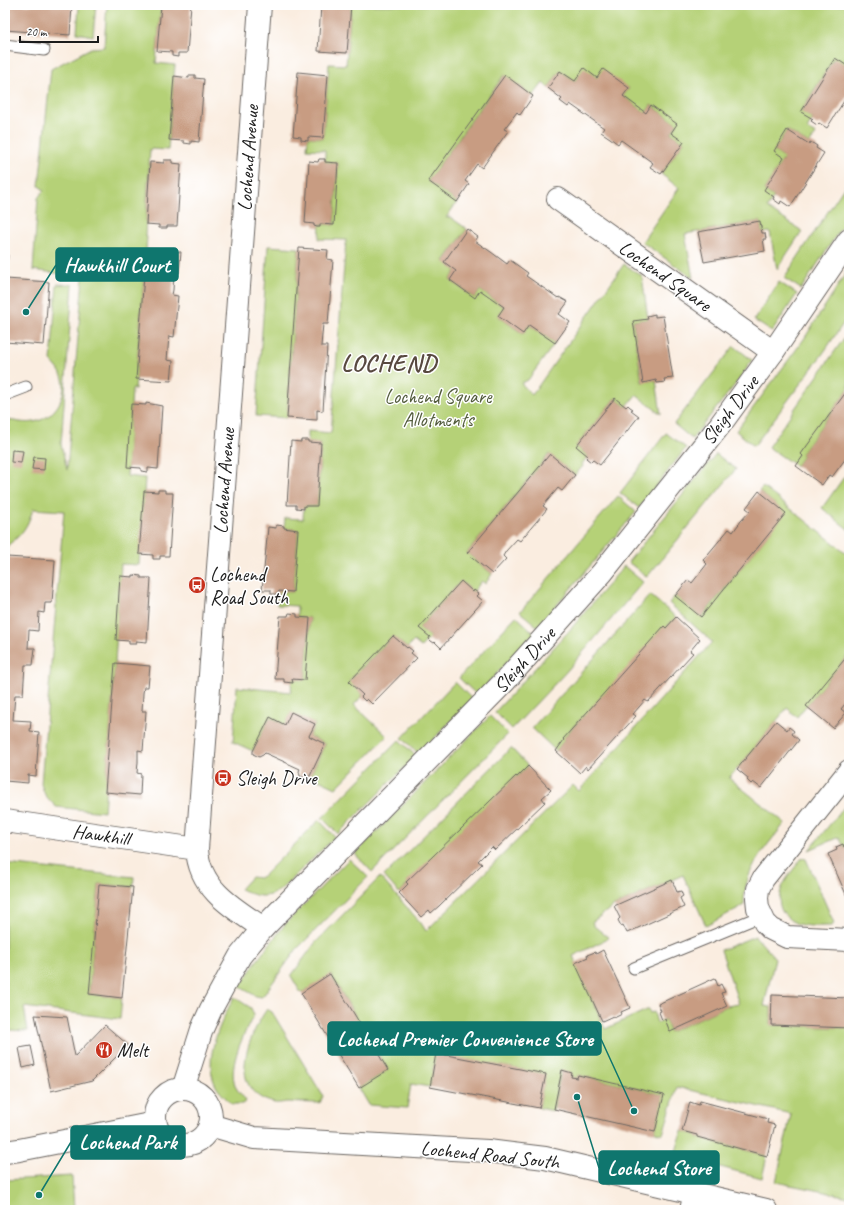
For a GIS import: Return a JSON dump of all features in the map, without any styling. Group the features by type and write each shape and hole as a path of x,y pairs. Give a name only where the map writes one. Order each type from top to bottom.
{"street":[{"name":"Lochend Avenue","path":"260,5 198,860 201,871 209,886 240,913 263,928"},
{"name":"Lochend Square","path":"558,199 773,352"},
{"name":"Sleigh Drive","path":"183,1089 202,1029 211,1009 240,956 263,928 506,680 591,585 720,425 773,352 849,240"},
{"path":"849,771 763,879 758,890 757,898 758,908 765,923 771,929 787,937 849,940"},
{"name":"Hawkhill","path":"5,821 198,849"},
{"path":"183,1089 192,1091 201,1096 209,1106 211,1118 210,1125 203,1136 190,1144 183,1145 172,1143 160,1134 155,1123 155,1112 159,1102 165,1095 175,1090 183,1089"},
{"path":"5,1152 155,1123"},
{"name":"Lochend Road South","path":"210,1125 254,1138 488,1151 526,1155 545,1158 693,1202 766,1210"}],"lane":[{"path":"5,45 44,50"},
{"path":"5,395 26,387"},
{"path":"634,968 761,916"}],"green space":[{"path":"79,5 96,5 93,36 77,33"},
{"path":"107,5 161,5 156,63 175,65 168,150 150,149 145,236 147,237 136,379 135,389 132,389 127,476 145,478 139,565 121,564 104,812 56,807 45,795 41,784 64,511 33,509 24,530 8,545 5,584 5,433 8,432 9,420 27,423 38,421 50,415 61,399 64,386 63,379 58,369 51,361 57,284 73,285 61,444 67,470 83,277 33,270 38,198 44,190 39,186 51,69 91,48 104,47"},
{"name":"Lochend Square Allotments","path":"351,5 849,5 849,59 846,65 834,58 801,111 813,119 807,129 816,134 809,144 787,130 774,151 784,158 764,190 774,197 767,208 802,231 777,269 770,232 762,233 760,221 685,234 693,278 642,242 679,188 661,174 684,142 671,133 677,124 651,105 646,113 623,96 629,88 597,78 584,69 575,81 560,71 548,88 543,83 533,96 504,75 428,181 457,202 446,218 450,217 467,229 444,261 456,271 450,280 475,298 480,290 504,307 498,316 523,334 529,325 555,343 528,380 521,383 532,395 624,264 642,276 648,319 633,321 642,382 656,380 661,414 636,395 626,407 615,398 576,446 588,456 582,464 583,466 575,475 549,454 467,553 492,574 485,584 482,581 473,592 461,581 419,628 430,637 421,647 414,641 407,648 393,636 349,681 363,695 354,705 387,736 336,788 310,776 325,744 309,736 315,724 285,725 270,717 253,751 233,742 237,687 291,692 292,679 305,680 310,618 297,617 297,606 277,605 279,591 293,592 298,530 284,528 285,518 303,519 304,506 317,506 321,443 308,442 308,431 331,433 346,240 319,239 320,224 334,225 338,163 325,162 325,150 307,149 308,137 323,138 329,64 346,65"},
{"path":"849,180 849,216 801,289 784,278"},
{"path":"268,246 299,248 287,418 256,416"},
{"path":"846,273 849,275 849,315 824,352 754,446 736,431 804,339"},
{"path":"779,282 797,294 772,332 754,320"},
{"path":"849,331 849,388 801,454 803,456 796,466 768,447"},
{"path":"734,346 752,360 741,377 692,439 674,424"},
{"path":"666,433 686,448 639,508 620,493"},
{"path":"716,454 736,469 647,577 628,562"},
{"path":"849,470 849,530 822,508"},
{"path":"763,487 849,555 849,654 797,717 787,708 729,778 785,823 763,851 751,870 747,880 744,905 706,926 683,875 614,906 592,922 594,926 609,938 573,956 605,1029 649,1009 650,1013 654,1012 657,1023 665,1019 670,1032 727,1006 739,1004 721,950 755,936 775,958 764,1006 771,1007 771,1025 849,1028 849,1197 776,1182 791,1114 677,1087 663,1134 655,1132 663,1095 578,1075 577,1078 571,1077 572,1073 561,1070 553,1111 539,1108 545,1074 436,1054 430,1087 411,1084 407,1108 369,1105 359,1088 388,1070 331,975 301,993 291,976 315,943 380,877 421,923 426,931 573,785 579,791 712,642 669,603 675,596 702,617 785,513 759,491"},
{"path":"618,496 636,512 538,627 520,612"},
{"path":"624,566 643,582 566,672 512,729 495,712 568,632"},
{"path":"650,595 676,617 574,726 563,739 564,740 556,751 532,728"},
{"path":"516,616 534,633 477,695 459,678"},
{"path":"455,682 472,699 419,754 402,738"},
{"path":"490,716 508,734 372,872 355,854"},
{"path":"399,740 416,756 338,834 322,818"},
{"path":"511,748 528,766 517,777 516,776 399,893 384,876"},
{"path":"845,806 849,808 849,845 844,847 839,837 809,850"},
{"path":"319,820 335,837 280,890 269,895 260,896 240,889 251,877 259,878 263,876"},
{"path":"802,858 806,859 834,923 832,926 811,926 798,924 790,920 783,913 779,898 781,891 788,877"},
{"path":"349,859 368,877 296,950 263,996 256,996 240,987 255,963 286,923"},
{"path":"5,864 134,877 133,887 99,884 89,994 122,998 120,1019 24,1007 28,1031 5,1030"},
{"path":"234,997 251,1008 254,1015 238,1049 235,1059 233,1078 235,1086 246,1101 242,1104 232,1104 217,1088 211,1065 212,1053 219,1029"},
{"path":"267,1009 272,1012 323,1096 320,1103 273,1103 257,1095 249,1086 245,1074 245,1061 248,1047 253,1033"},
{"path":"682,1131 697,1135 697,1137 767,1156 762,1178 675,1155"},
{"path":"72,1176 74,1209 90,1210 5,1210 5,1180"}],"building":[{"path":"5,5 72,5 70,35 5,30"},
{"path":"161,5 191,5 187,53 178,53 178,57 172,56 172,52 157,51"},
{"path":"321,5 351,5 347,53 318,51"},
{"path":"835,58 846,65 847,62 849,63 849,93 827,128 819,123 817,125 811,121 813,119 801,112"},
{"path":"584,68 597,78 603,69 629,88 623,96 646,113 651,105 677,124 671,133 684,142 661,174 650,167 653,163 621,140 618,144 601,132 604,128 570,104 568,107 560,101 562,99 548,88 560,71 575,81"},
{"path":"298,72 328,75 323,138 308,137 308,141 301,140 301,137 293,136"},
{"path":"189,75 195,75 195,78 204,79 199,142 191,141 191,144 184,143 184,141 169,140 174,76 189,78"},
{"path":"505,75 533,96 520,115 517,112 504,129 508,131 482,168 477,164 465,181 469,184 457,202 428,181"},
{"path":"787,130 809,144 810,142 814,144 817,146 816,148 824,153 790,207 781,201 780,204 773,199 774,197 764,190 784,158 774,151"},
{"path":"319,159 325,159 325,162 338,163 334,225 320,224 320,227 317,227 314,226 314,224 305,223 309,161 318,162"},
{"path":"164,160 172,160 172,163 181,164 177,226 159,228 159,225 146,224 150,162 164,163"},
{"path":"760,221 762,233 765,233 766,239 763,239 765,251 704,262 698,232"},
{"path":"467,229 478,237 475,241 507,264 510,260 528,273 526,276 558,298 559,297 568,302 559,314 570,322 555,343 529,325 523,334 498,316 504,307 480,290 475,298 450,280 456,271 444,262"},
{"path":"299,248 328,250 327,259 333,260 328,324 323,324 321,346 327,346 323,411 317,410 317,420 287,418"},
{"path":"146,249 181,252 179,273 174,273 172,295 178,296 174,337 169,336 167,360 173,361 171,381 136,379"},
{"path":"5,254 8,255 6,279 49,282 44,345 5,342"},
{"path":"655,314 655,317 663,316 673,378 664,379 665,382 657,383 656,380 643,383 633,321 648,319 647,316"},
{"path":"849,388 849,454 832,477 829,475 822,485 796,466 803,456 801,454"},
{"path":"615,398 626,407 628,405 633,409 631,410 639,416 600,465 593,460 591,462 586,458 588,456 576,446"},
{"path":"146,403 162,406 158,469 148,468 148,472 141,471 141,468 127,467 131,404 146,405"},
{"path":"301,440 321,443 317,506 304,506 304,509 296,508 296,505 287,505 291,441 301,442"},
{"path":"12,450 23,451 21,463 11,462"},
{"path":"550,454 575,475 562,491 558,488 543,506 547,509 520,541 517,539 506,551 503,556 506,559 492,574 467,553"},
{"path":"34,457 45,458 44,470 32,469"},
{"path":"158,490 165,490 165,493 173,493 169,556 160,556 160,559 153,559 153,555 139,554 144,491 158,492"},
{"path":"759,491 786,513 701,617 675,596 688,580 692,583 707,564 703,560 729,529 733,532 750,511 746,508"},
{"path":"276,525 298,530 293,592 279,591 278,594 271,594 271,590 262,590 268,527 276,528"},
{"path":"7,557 55,560 52,603 45,603 44,613 39,612 38,631 29,630 28,648 35,648 33,665 25,665 23,695 15,695 13,720 31,721 30,731 39,732 36,776 28,775 28,783 5,781 5,584"},
{"path":"133,575 141,576 141,578 151,578 147,642 136,641 136,644 129,644 129,641 116,640 120,576 133,577"},
{"path":"461,581 473,592 474,590 479,594 477,596 483,601 441,648 435,642 434,643 431,641 429,639 430,637 419,628"},
{"path":"289,613 297,614 297,617 310,618 305,680 292,679 293,683 284,682 284,679 275,679 280,616 288,616"},
{"path":"676,617 700,639 690,651 693,653 648,702 645,700 633,714 636,716 588,769 586,766 580,773 556,751 564,740 563,739 664,626 666,628"},
{"path":"393,636 413,651 411,653 417,658 372,704 367,699 365,701 361,697 363,695 349,682"},
{"path":"849,654 849,699 841,709 846,713 833,728 806,706"},
{"path":"115,663 150,666 148,687 144,687 143,693 142,711 146,711 143,751 138,750 137,773 141,774 140,795 105,792"},
{"path":"291,712 315,724 309,736 325,744 310,776 305,778 300,776 300,769 265,753 259,757 253,754 253,751 270,717 285,725"},
{"path":"776,721 787,730 789,727 794,731 792,734 799,740 761,788 753,782 751,784 747,780 748,778 737,769"},
{"path":"528,766 551,790 542,798 545,802 495,850 492,847 478,861 482,864 439,906 431,913 429,910 421,917 399,893 408,884 406,882"},
{"path":"843,844 844,847 849,845 849,901 828,854 837,850 836,847"},
{"path":"672,880 677,892 681,891 683,896 680,898 684,907 627,933 623,925 621,926 618,920 620,918 614,906"},
{"path":"99,884 133,887 122,998 89,994"},
{"path":"603,950 630,1008 621,1012 622,1014 614,1018 613,1016 602,1021 575,963 588,957 587,955 595,952 596,954"},
{"path":"330,974 388,1070 359,1088 301,993"},
{"path":"715,978 718,986 721,984 725,992 721,993 727,1006 670,1032 665,1019 662,1020 659,1012 661,1011 658,1004"},
{"path":"772,995 849,998 849,1028 771,1025"},
{"path":"35,1015 67,1017 75,1056 105,1025 128,1045 92,1081 51,1091"},
{"path":"31,1046 35,1065 23,1068 19,1048"},
{"path":"436,1053 546,1074 539,1108 430,1087"},
{"path":"562,1070 572,1073 571,1077 577,1078 578,1075 664,1095 655,1132 554,1109"},
{"path":"700,1101 768,1119 767,1123 775,1125 767,1156 697,1137 697,1135 682,1131 690,1102 699,1105"}],"place":[{"name":"Hawkhill Court","path":"26,312"},
{"name":"Lochend Road South","path":"197,585"},
{"name":"Sleigh Drive","path":"223,778"},
{"name":"Melt","path":"104,1050"},
{"name":"Lochend Store","path":"577,1097"},
{"name":"Lochend Premier Convenience Store","path":"634,1111"},
{"name":"Lochend Park","path":"39,1195"}],"district":[{"name":"LOCHEND","path":"389,363"}]}
